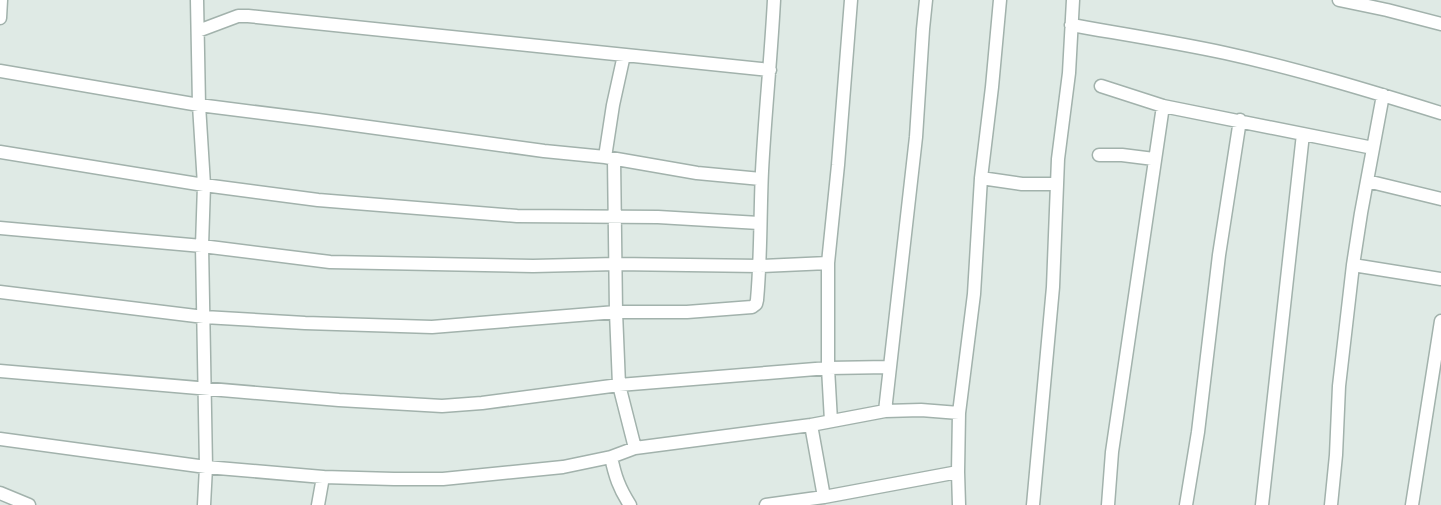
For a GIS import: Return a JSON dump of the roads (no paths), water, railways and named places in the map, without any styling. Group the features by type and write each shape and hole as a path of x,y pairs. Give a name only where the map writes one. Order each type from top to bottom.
{"street":[{"path":"0,18 1,0"},
{"path":"197,0 199,105 204,185 202,246 206,467 204,505"},
{"path":"0,292 204,317 305,324 432,327 616,312 688,312 752,306 756,304 757,300 760,266 761,179 774,0"},
{"path":"831,421 828,368 828,263 851,0"},
{"path":"884,411 916,138 926,0"},
{"path":"959,505 959,413 974,294 981,178 1000,0"},
{"path":"1033,505 1053,287 1058,159 1069,73 1072,0"},
{"path":"1339,0 1441,24"},
{"path":"198,32 238,16 248,16 770,70"},
{"path":"1071,25 1224,53 1304,73 1441,113"},
{"path":"624,55 613,104 609,158 614,216 619,384 635,448"},
{"path":"0,71 199,105 609,158 697,173 761,179"},
{"path":"1101,86 1163,106 1373,148"},
{"path":"1331,505 1336,455 1339,386 1353,265 1383,95"},
{"path":"1108,505 1112,452 1163,106"},
{"path":"1186,505 1198,432 1219,255 1240,120"},
{"path":"1262,505 1303,134"},
{"path":"0,152 204,185 318,200 518,216 658,217 759,224"},
{"path":"1099,155 1122,155 1154,159"},
{"path":"981,178 1022,184 1057,184"},
{"path":"1367,181 1441,199"},
{"path":"0,228 202,246 330,262 533,266 616,264 760,266 828,263"},
{"path":"1353,265 1441,279"},
{"path":"1412,505 1441,321"},
{"path":"0,371 368,402 442,406 482,403 619,384 828,368 889,367"},
{"path":"0,439 206,467 323,477 443,479 563,467 611,457 635,448 811,425 884,411 921,410 959,413"},
{"path":"811,425 824,497"},
{"path":"611,457 621,491 630,505"},
{"path":"766,505 824,497 958,472"},
{"path":"318,505 323,477"},
{"path":"0,493 29,505"}]}
